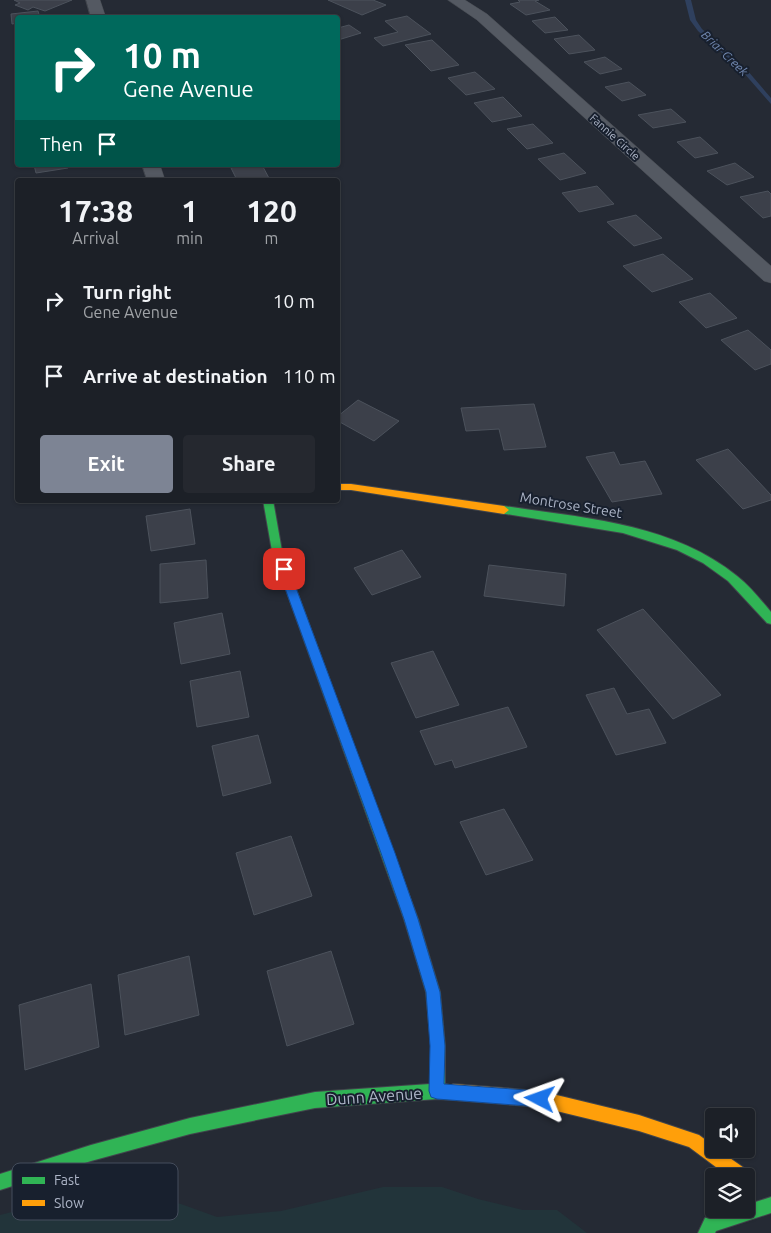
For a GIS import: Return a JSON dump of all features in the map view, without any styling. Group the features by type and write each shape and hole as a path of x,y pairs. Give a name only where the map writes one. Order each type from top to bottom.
{"street":[{"path":"93,0 98,15"},
{"name":"Fannie Circle","path":"455,0 482,18 771,277"},
{"name":"Montrose Street","path":"340,487 500,509 633,530 653,536 692,552 710,563 743,587 771,620"},
{"path":"269,503 277,551 399,884 433,992 438,1046 437,1091"},
{"name":"Dunn Avenue","path":"60,1163 190,1126 315,1100 437,1091 540,1099 639,1123 693,1141 730,1168"},
{"name":"Dunn Avenue","path":"0,1182 12,1178"},
{"path":"755,1186 771,1198"},
{"path":"706,1233 711,1224 771,1205"}],"shaded area":[{"path":"383,1187 442,1187 478,1199 523,1210 557,1210 587,1233 0,1233 0,1215 12,1212 12,1220 178,1220 178,1203 217,1217 281,1211"}],"building":[{"path":"14,0 72,0 45,11 33,7 28,10 15,5 20,3"},
{"path":"328,0 373,0 386,5 362,15"},
{"path":"518,0 539,0 535,1 550,10 526,15 510,4 520,2"},
{"path":"38,11 39,15 15,15 15,24 12,24 11,14"},
{"path":"407,16 431,34 383,46 374,38 398,32 385,21"},
{"path":"555,17 568,30 545,33 532,21"},
{"path":"349,25 361,33 340,39 340,27"},
{"path":"579,35 595,50 569,54 554,39"},
{"path":"432,40 459,65 431,71 405,45"},
{"path":"605,57 622,69 600,74 584,62"},
{"path":"475,72 495,89 466,95 448,78"},
{"path":"629,82 646,95 622,101 605,87"},
{"path":"503,97 522,116 492,122 474,103"},
{"path":"671,109 686,122 653,128 638,115"},
{"path":"533,124 553,143 527,149 507,129"},
{"path":"700,137 718,153 695,158 677,142"},
{"path":"564,153 586,173 560,180 538,159"},
{"path":"735,163 754,177 727,185 707,171"},
{"path":"34,167 68,168 36,173"},
{"path":"263,167 269,178 236,178 231,168"},
{"path":"597,186 614,204 579,212 562,193"},
{"path":"768,191 771,194 771,216 763,218 740,197"},
{"path":"636,215 662,238 634,246 607,222"},
{"path":"663,254 693,279 652,292 623,266"},
{"path":"710,293 737,318 706,328 679,302"},
{"path":"748,330 771,350 771,364 755,370 721,340"},
{"path":"358,400 399,421 374,441 340,422 340,414"},
{"path":"534,404 546,447 504,450 499,429 466,431 461,408"},
{"path":"728,449 771,495 771,500 743,509 696,460"},
{"path":"614,452 620,465 645,461 662,494 612,502 586,457"},
{"path":"190,509 195,544 151,551 146,516"},
{"path":"402,550 421,577 372,595 354,568"},
{"path":"206,560 208,598 160,603 160,564"},
{"path":"489,565 566,574 564,606 484,596"},
{"path":"643,609 721,695 673,719 597,630"},
{"path":"222,613 230,654 181,664 174,623"},
{"path":"433,651 459,705 416,718 391,663"},
{"path":"240,671 249,717 197,727 190,681"},
{"path":"614,688 627,714 649,709 666,743 616,755 586,695"},
{"path":"508,707 527,747 455,768 452,760 435,765 420,731"},
{"path":"258,735 271,783 223,796 212,746"},
{"path":"504,809 533,860 486,875 460,822"},
{"path":"291,836 312,896 254,915 236,853"},
{"path":"331,951 354,1024 287,1046 267,971"},
{"path":"189,956 199,1015 125,1035 118,975"},
{"path":"91,984 99,1047 25,1070 19,1005"}],"waterway":[{"name":"Briar Creek","path":"688,0 693,20 700,30 745,71 771,102"}],"traffic: fast":[{"path":"269,503 277,551 411,919 433,992 438,1046 437,1091"},
{"path":"504,510 623,529 680,547 707,561 732,578 753,598 771,620"},
{"path":"60,1163 190,1126 315,1100 437,1091 453,1092"},
{"path":"0,1182 12,1178"},
{"path":"706,1233 711,1224 771,1205"}],"traffic: slow":[{"path":"340,487 351,487 504,510"},
{"path":"453,1092 540,1099 639,1123 693,1141 730,1168"}],"route":[{"path":"284,569 388,853 411,919 433,992 438,1046 437,1091 540,1099"}]}
